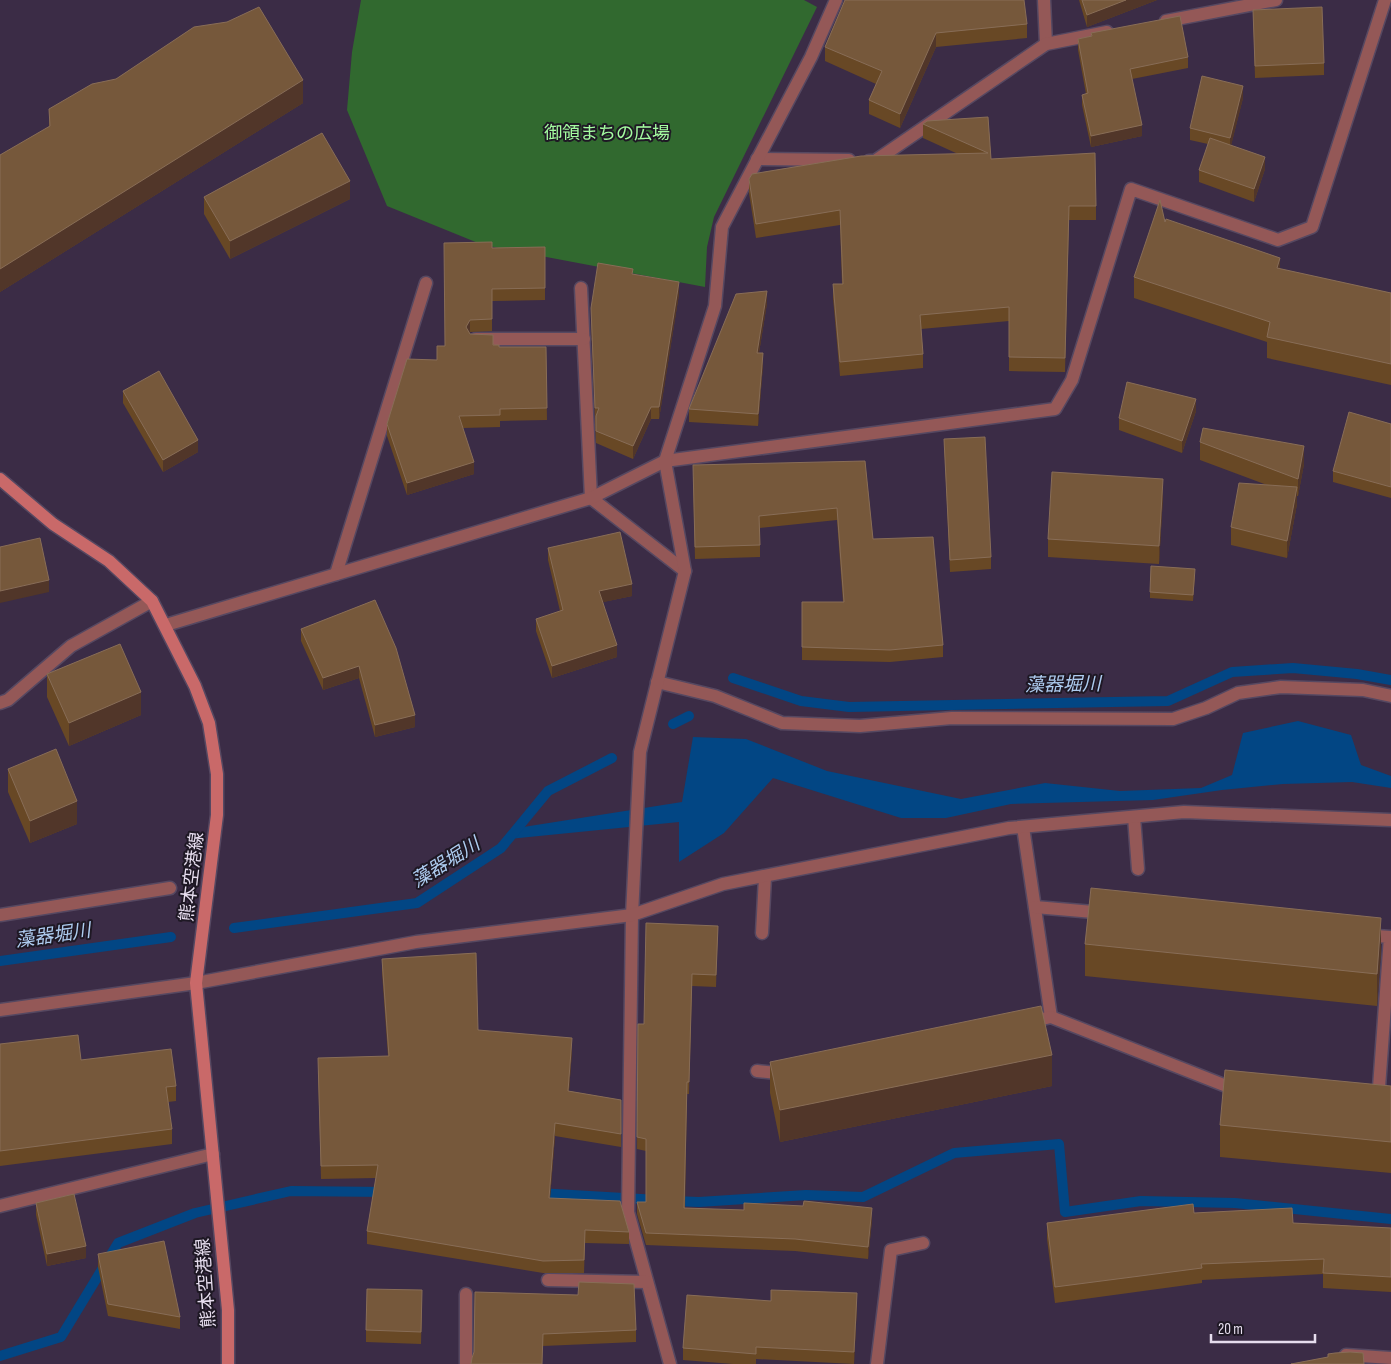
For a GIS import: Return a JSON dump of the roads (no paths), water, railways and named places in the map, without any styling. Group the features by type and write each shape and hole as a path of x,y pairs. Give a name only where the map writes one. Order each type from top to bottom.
{"main road":[{"name":"熊本空港線","path":"0,479 53,524 109,561 152,601 166,625 195,686 209,723 217,774 217,815 196,982 228,1310 228,1364"}],"street":[{"path":"670,1364 628,1212 632,915 640,752 685,571 665,461 715,306 722,227 811,57 836,0"},
{"path":"1044,0 1046,44"},
{"path":"1152,24 1276,0"},
{"path":"166,625 591,498 665,461 1055,409 1072,380 1131,189 1278,240 1312,227 1385,0"},
{"path":"757,159 875,161 1046,44 1123,29"},
{"path":"336,574 426,283"},
{"path":"581,288 591,498 685,571"},
{"path":"474,339 584,339"},
{"path":"0,703 8,700 71,646 152,601"},
{"path":"657,682 715,696 782,723 860,726 952,718 1173,719 1206,708 1238,693 1281,687 1363,690 1391,696"},
{"path":"0,1010 196,982 416,942 632,915 723,884 1023,826 1184,812 1391,820"},
{"path":"1134,816 1138,868"},
{"path":"1023,826 1051,1017"},
{"path":"762,933 765,877"},
{"path":"0,915 170,888"},
{"path":"1035,907 1114,914"},
{"path":"1350,934 1390,937 1373,1105 1391,1107"},
{"path":"1012,1026 1051,1017 1248,1094"},
{"path":"757,1071 790,1074 799,1072"},
{"path":"0,1206 213,1154"},
{"path":"877,1364 891,1250 923,1244"},
{"path":"548,1280 647,1282"},
{"path":"466,1294 466,1364"},
{"path":"1332,1357 1340,1355 1391,1358"}],"water":[{"path":"1298,721 1351,735 1361,765 1391,776 1391,788 1352,782 1283,784 1153,800 1011,804 946,818 901,818 773,778 724,833 679,862 679,822 509,839 517,828 682,802 693,737 746,739 827,771 961,799 1045,783 1120,791 1201,788 1232,775 1243,733"}],"waterway":[{"name":"藻器堀川","path":"733,678 801,701 849,707 1168,701 1232,672 1293,668 1357,674 1391,680"},
{"name":"藻器堀川","path":"673,724 689,716"},
{"name":"藻器堀川","path":"234,928 417,903 501,848 548,791 612,758"},
{"name":"藻器堀川","path":"0,961 171,937"},
{"path":"673,1201 699,1202 806,1195 863,1197 954,1153 1059,1144 1065,1212 1141,1201 1235,1203 1391,1219"},
{"path":"0,1356 61,1337 118,1243 195,1213 291,1191 386,1192"},
{"path":"538,1193 658,1200"}],"park label":[{"name":"御領まちの広場","path":"607,133"}]}
